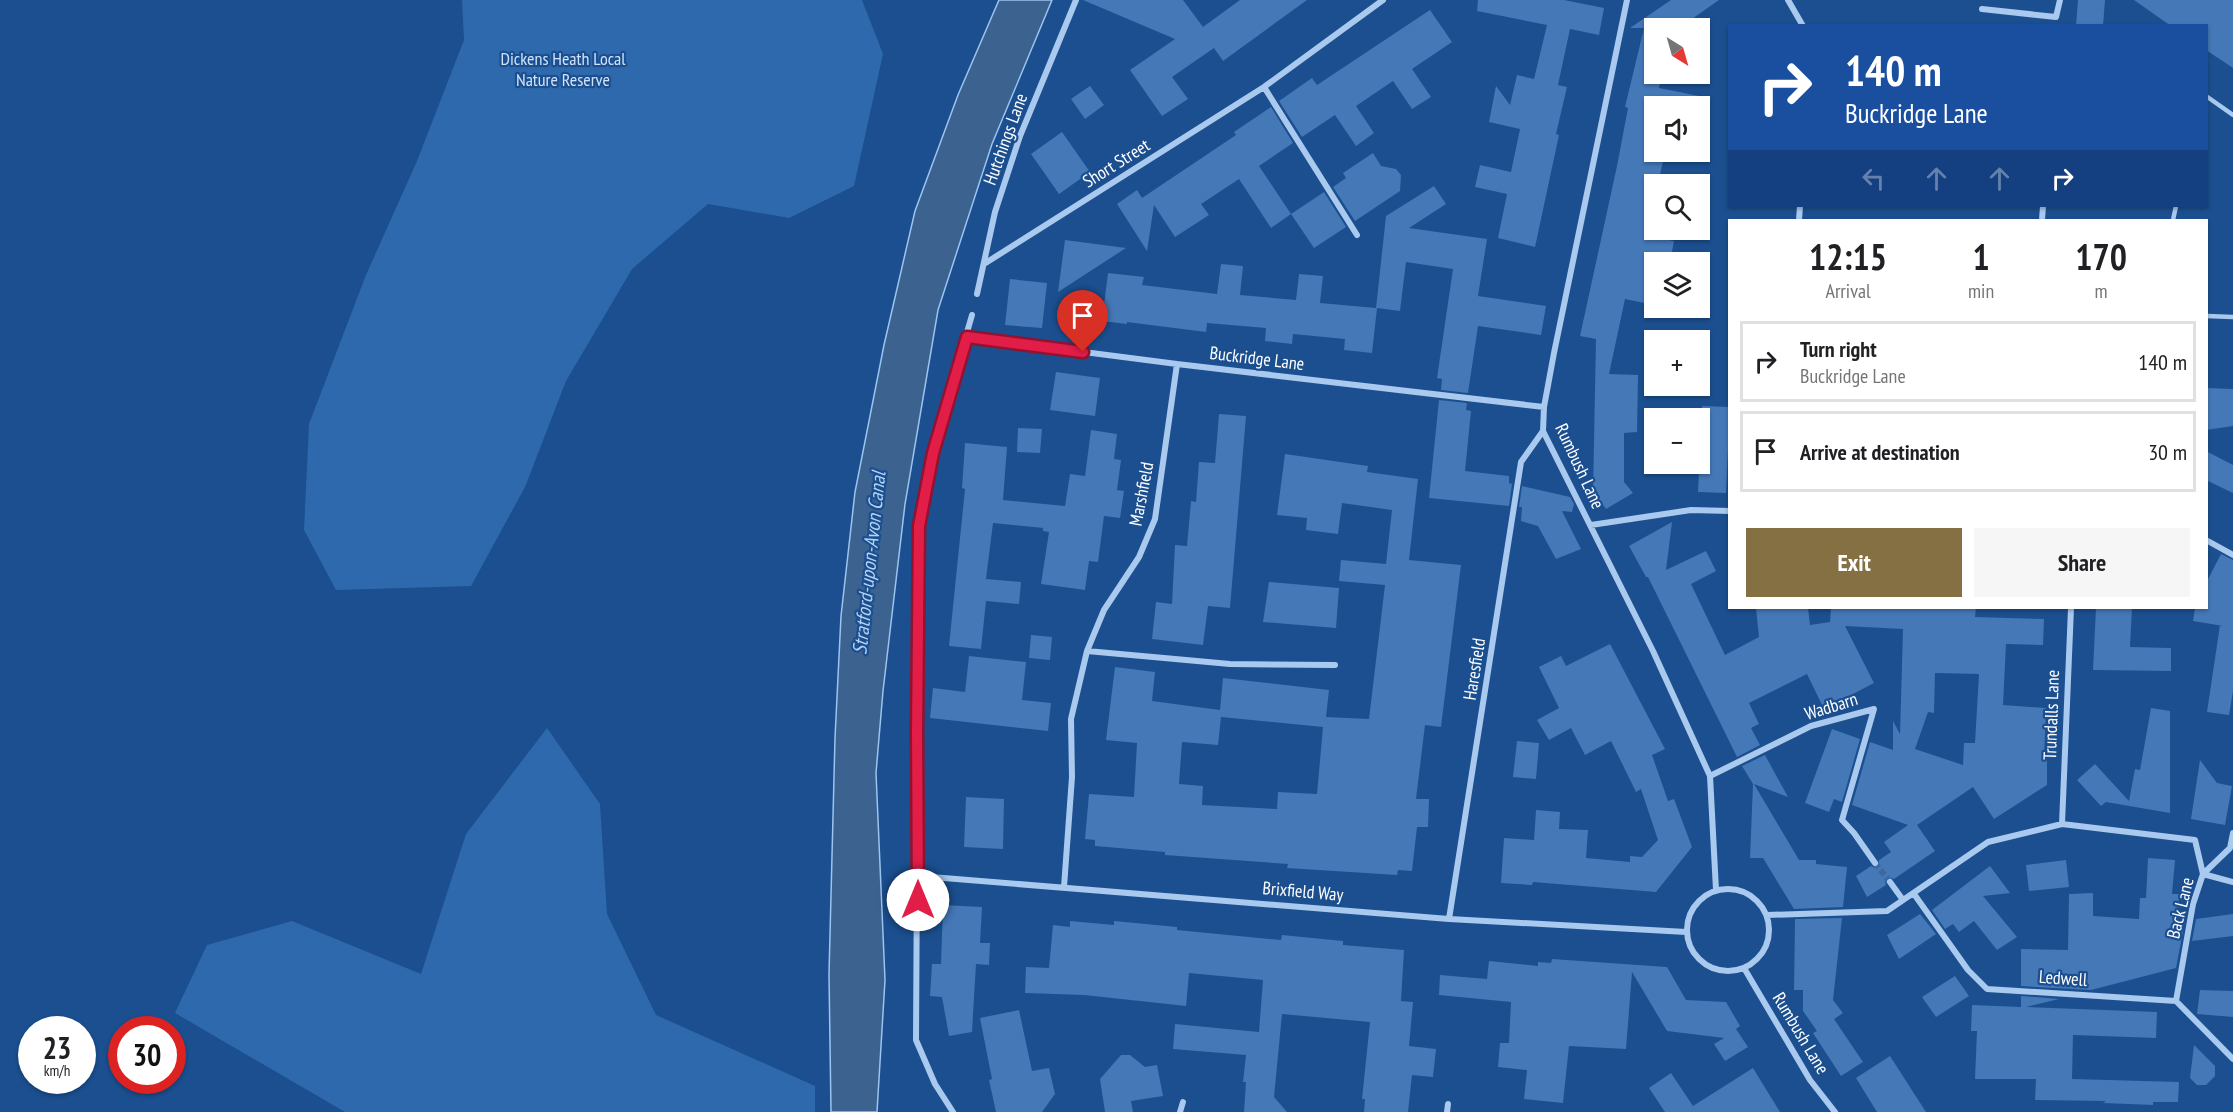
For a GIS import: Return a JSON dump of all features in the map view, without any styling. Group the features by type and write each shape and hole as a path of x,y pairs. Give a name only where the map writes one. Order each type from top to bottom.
{"street":[{"name":"Hutchings Lane","path":"977,294 995,212 1020,136 1076,0"},
{"name":"Short Street","path":"984,264 1264,87 1383,0"},
{"name":"Rumbush Lane","path":"1627,0 1544,407 1543,431 1653,651 1710,776 1716,890"},
{"path":"1788,0 1802,24"},
{"path":"1982,9 2056,17 2060,0"},
{"path":"1264,87 1357,235"},
{"path":"953,1112 935,1083 916,1040 919,876 917,732 919,526 933,453 972,315"},
{"name":"Buckridge Lane","path":"967,337 1544,407"},
{"name":"Marshfield","path":"1064,887 1072,777 1071,719 1087,651 1104,610 1139,557 1155,519 1177,364"},
{"name":"Haresfield","path":"1449,918 1521,462 1543,431"},
{"path":"1592,525 1691,510 1728,511"},
{"path":"2208,541 2233,555"},
{"name":"Trundalls Lane","path":"2062,824 2071,609"},
{"path":"1087,651 1230,664 1335,665"},
{"name":"Wadbarn","path":"1710,776 1811,726 1874,709 1842,820 1875,863"},
{"path":"1767,915 1887,910 1914,894 1988,842 2062,824 2195,840 2203,874 2233,882"},
{"name":"Back Lane","path":"2176,1001 2193,904 2203,874 2230,848 2233,832"},
{"name":"Brixfield Way","path":"919,876 1449,918 1686,932"},
{"path":"1890,882 1903,900"},
{"path":"1728,888 1746,893 1761,904 1767,915 1769,934 1763,952 1744,968 1731,971 1718,970 1706,965 1692,951 1686,932 1687,918 1693,905 1703,896 1716,890 1728,888"},
{"name":"Ledwell","path":"1914,894 1968,970 1987,989 2176,1001"},
{"name":"Rumbush Lane","path":"1744,968 1810,1080 1835,1112"},
{"path":"2176,1001 2233,1059"},
{"path":"1180,1112 1183,1102"},
{"path":"1447,1112 1448,1104"}],"lane":[{"path":"2208,97 2233,115"},
{"path":"2208,316 2233,317"}],"green space":[{"name":"Dickens Heath Local Nature Reserve","path":"462,0 862,0 883,54 854,186 789,218 708,204 632,269 566,381 525,487 471,586 336,590 304,530 309,424 366,275 417,161 464,40"},
{"path":"547,728 600,804 607,914 656,1015 815,1086 815,1112 345,1112 186,1019 186,1016 175,1013 207,945 292,921 421,974 466,834"}],"water":[{"name":"Stratford-upon-Avon Canal","path":"999,0 1052,0 992,144 938,310 905,504 883,691 876,773 885,980 877,1112 831,1112 829,974 835,738 841,616 855,492 884,345 915,211 958,95"}],"building":[{"path":"1083,0 1183,0 1203,27 1240,0 1307,0 1223,61 1214,48 1172,77 1188,99 1162,116 1130,70 1175,39"},
{"path":"1478,0 1564,0 1604,8 1599,35 1570,29 1558,85 1567,87 1535,247 1498,238 1507,194 1475,187 1480,165 1511,172 1520,129 1489,122 1496,86 1510,105 1517,75 1534,79 1547,25 1477,11"},
{"path":"1671,0 1719,0 1693,18 1645,18"},
{"path":"2078,0 2105,0 2103,24 2076,24"},
{"path":"2134,0 2233,0 2233,68 2208,51 2208,24 2168,24"},
{"path":"1430,10 1452,42 1412,69 1431,97 1412,109 1393,81 1356,106 1374,133 1356,146 1335,115 1302,137 1279,101 1312,78 1317,85"},
{"path":"1644,18 1644,28 1630,28"},
{"path":"1644,28 1644,84 1660,84 1659,88 1699,96 1644,96 1644,162 1663,162 1660,174 1644,174 1644,240 1674,241 1672,252 1644,252 1644,303 1625,299 1609,374 1638,375 1637,432 1624,433 1624,482 1633,493 1606,509 1593,491 1596,339 1580,336 1617,166 1628,108 1625,107"},
{"path":"1090,86 1104,105 1085,119 1071,99"},
{"path":"1271,107 1293,143 1259,166 1291,214 1271,228 1239,179 1201,204 1209,215 1175,237 1154,205 1147,251 1117,204 1137,190 1142,198 1236,135 1234,132"},
{"path":"1062,132 1090,172 1059,194 1031,154"},
{"path":"1373,153 1381,166 1396,169 1401,175 1400,191 1355,221 1333,187 1346,178 1343,173"},
{"path":"1434,186 1446,204 1409,228 1487,239 1478,296 1546,306 1541,335 1478,326 1468,393 1441,390 1442,379 1437,378 1453,269 1406,262 1400,311 1377,308 1372,353 1344,350 1345,339 1293,334 1292,344 1265,341 1266,328 1207,323 1206,332 1102,321 1108,273 1144,277 1142,285 1217,294 1221,264 1243,266 1240,295 1296,300 1299,274 1323,276 1320,303 1376,308 1386,216"},
{"path":"1324,192 1346,227 1314,248 1291,214"},
{"path":"1065,240 1126,248 1058,292"},
{"path":"1010,279 1047,283 1042,328 1005,325"},
{"path":"1056,372 1100,378 1095,416 1050,410"},
{"path":"2208,388 2233,389 2233,426 2208,430"},
{"path":"1439,400 1467,403 1466,410 1471,411 1465,471 1509,476 1509,483 1512,484 1509,506 1429,498"},
{"path":"1702,406 1728,407 1726,493 1698,492 1699,474 1710,474 1710,408 1702,408"},
{"path":"1219,414 1246,416 1230,608 1208,606 1203,645 1152,639 1156,602 1172,604 1175,545 1187,546 1191,501 1196,502 1199,462 1215,463"},
{"path":"1018,428 1042,429 1040,453 1017,452"},
{"path":"1091,430 1117,434 1114,459 1121,460 1117,490 1124,491 1120,518 1104,516 1098,562 1089,561 1085,590 1041,584 1049,532 1043,531 1043,528 993,523 986,579 1021,582 1019,604 986,601 981,649 949,646 965,489 962,488 965,443 1007,447 1003,500 1065,506 1070,474 1085,476"},
{"path":"2208,452 2233,465 2233,493 2208,481"},
{"path":"1285,454 1368,466 1367,472 1418,479 1409,560 1461,565 1441,727 1425,725 1416,799 1429,799 1428,827 1417,827 1412,871 1398,870 1397,875 1287,868 1288,864 1165,855 1165,852 1095,846 1095,840 1085,839 1089,794 1134,797 1137,743 1106,740 1115,667 1155,672 1152,701 1220,710 1223,678 1329,690 1326,717 1369,719 1385,585 1339,581 1341,560 1386,564 1392,510 1342,503 1338,534 1306,530 1307,518 1277,515","holes":["1221,717 1323,727 1317,794 1278,792 1277,809 1202,805 1203,786 1179,784 1182,742 1218,745"]},
{"path":"1522,486 1570,497 1574,504 1572,512 1562,511 1581,549 1556,559 1538,526 1521,521 1522,507 1519,507"},
{"path":"1672,522 1666,570 1706,551 1716,571 1691,584 1725,655 1759,637 1756,609 1808,609 1810,625 1830,622 1831,609 1976,609 1975,617 2044,619 2043,645 2006,644 2003,705 2046,708 2044,757 2047,757 2047,785 1994,819 1973,787 1917,825 1935,851 1894,879 1887,877 1886,885 1867,897 1856,876 1871,866 1878,867 1879,860 1891,852 1884,842 1908,825 1852,805 1870,742 1893,750 1893,721 1900,734 1903,629 1845,626 1874,683 1824,709 1807,674 1749,703 1759,724 1751,728 1760,745 1737,757 1629,546","holes":["1935,673 1979,674 1975,743 1964,743 1963,765 1915,749 1928,712 1934,713"]},
{"path":"2221,554 2233,560 2233,691 2229,715 2207,712 2220,625 2193,621 2195,609 2208,609 2208,579"},
{"path":"1269,582 1339,588 1336,628 1263,622"},
{"path":"2096,609 2132,609 2130,647 2171,648 2171,671 2093,670"},
{"path":"1031,635 1052,637 1050,660 1029,658"},
{"path":"1610,644 1665,749 1652,755 1668,801 1674,799 1692,847 1656,892 1533,882 1532,885 1501,883 1504,838 1534,840 1536,810 1560,812 1559,829 1588,830 1586,858 1630,862 1630,856 1642,857 1658,840 1641,789 1636,792 1611,741 1585,755 1571,728 1549,740 1537,720 1559,708 1539,667 1561,656 1566,666"},
{"path":"969,656 1026,662 1022,700 1051,703 1048,731 930,718 933,688 965,692"},
{"path":"2151,708 2170,711 2170,813 2106,802 2101,806 2077,780 2095,764 2129,801 2135,769 2140,770"},
{"path":"1832,729 1860,739 1842,802 1834,799 1829,812 1805,803"},
{"path":"1517,741 1539,743 1536,779 1513,777"},
{"path":"1765,755 1788,797 1754,784 1799,860 1816,860 1816,864 1847,867 1843,907 1794,909 1763,858 1750,858 1753,784 1742,766"},
{"path":"2200,760 2217,783 2232,786 2225,825 2191,819"},
{"path":"966,797 1004,799 1003,849 964,847"},
{"path":"2148,858 2175,860 2172,894 2179,894 2178,921 2185,921 2176,968 2091,990 2021,986 2021,949 2068,950 2069,894 2093,893 2093,916 2139,919 2140,898 2146,898"},
{"path":"2066,860 2069,887 2029,891 2026,865"},
{"path":"1990,866 2010,893 1983,896 2017,937 1997,950 1974,921 1959,932 1953,924 1945,929 1932,910"},
{"path":"943,905 982,907 980,943 990,943 989,965 976,964 972,1032 949,1036 942,997 930,996 932,964 941,964"},
{"path":"1920,914 1936,934 1899,959 1887,935"},
{"path":"2233,914 2233,936 2192,941 2196,919"},
{"path":"1842,918 1833,1000 1843,1013 1834,1019 1863,1062 1841,1076 1813,1033 1817,1031 1803,1011 1803,990 1794,990 1795,919"},
{"path":"1070,921 1114,925 1114,921 1177,927 1177,930 1281,940 1282,935 1343,941 1343,945 1404,950 1401,1001 1413,1002 1409,1046 1436,1049 1433,1077 1412,1075 1408,1112 1364,1112 1365,1099 1362,1099 1370,1022 1282,1014 1274,1097 1287,1112 1244,1112 1246,1082 1243,1082 1246,1055 1173,1049 1175,1024 1259,1032 1263,980 1189,973 1186,1006 1084,995 1025,993 1026,967 1049,968 1053,925 1070,927"},
{"path":"1552,959 1667,967 1686,1000 1726,1002 1740,1026 1736,1029 1748,1047 1725,1061 1714,1044 1724,1038 1667,1031 1632,972 1626,1049 1569,1046 1563,1103 1524,1099 1527,1070 1498,1067 1500,1043 1509,1043 1511,1002 1439,995 1440,975 1487,979 1489,961 1538,966 1538,962 1551,963"},
{"path":"1955,976 1969,996 1936,1017 1922,997"},
{"path":"2200,990 2233,991 2233,1017 2197,1014"},
{"path":"2021,996 2059,999 2026,1007 2157,1012 2156,1038 2073,1035 2072,1079 2179,1082 2178,1102 2153,1102 2153,1105 2103,1103 2106,1101 2035,1100 2036,1079 1975,1079 1977,1031 1971,1031 1972,1005 2021,1007"},
{"path":"1019,1010 1032,1071 1049,1068 1055,1094 1042,1112 996,1112 980,1018"},
{"path":"2194,1045 2215,1066 2215,1076 2206,1085 2197,1085 2190,1078"},
{"path":"1121,1055 1130,1055 1145,1067 1157,1065 1163,1096 1131,1101 1133,1112 1105,1112 1100,1079"},
{"path":"1890,1056 1926,1112 1877,1112 1856,1078"},
{"path":"1753,1068 1780,1112 1665,1112 1649,1088 1671,1073 1693,1106"}],"tunnel":[{"path":"1875,863 1890,882"}],"route":[{"path":"918,900 919,526 944,409 967,337 1083,352"}]}
